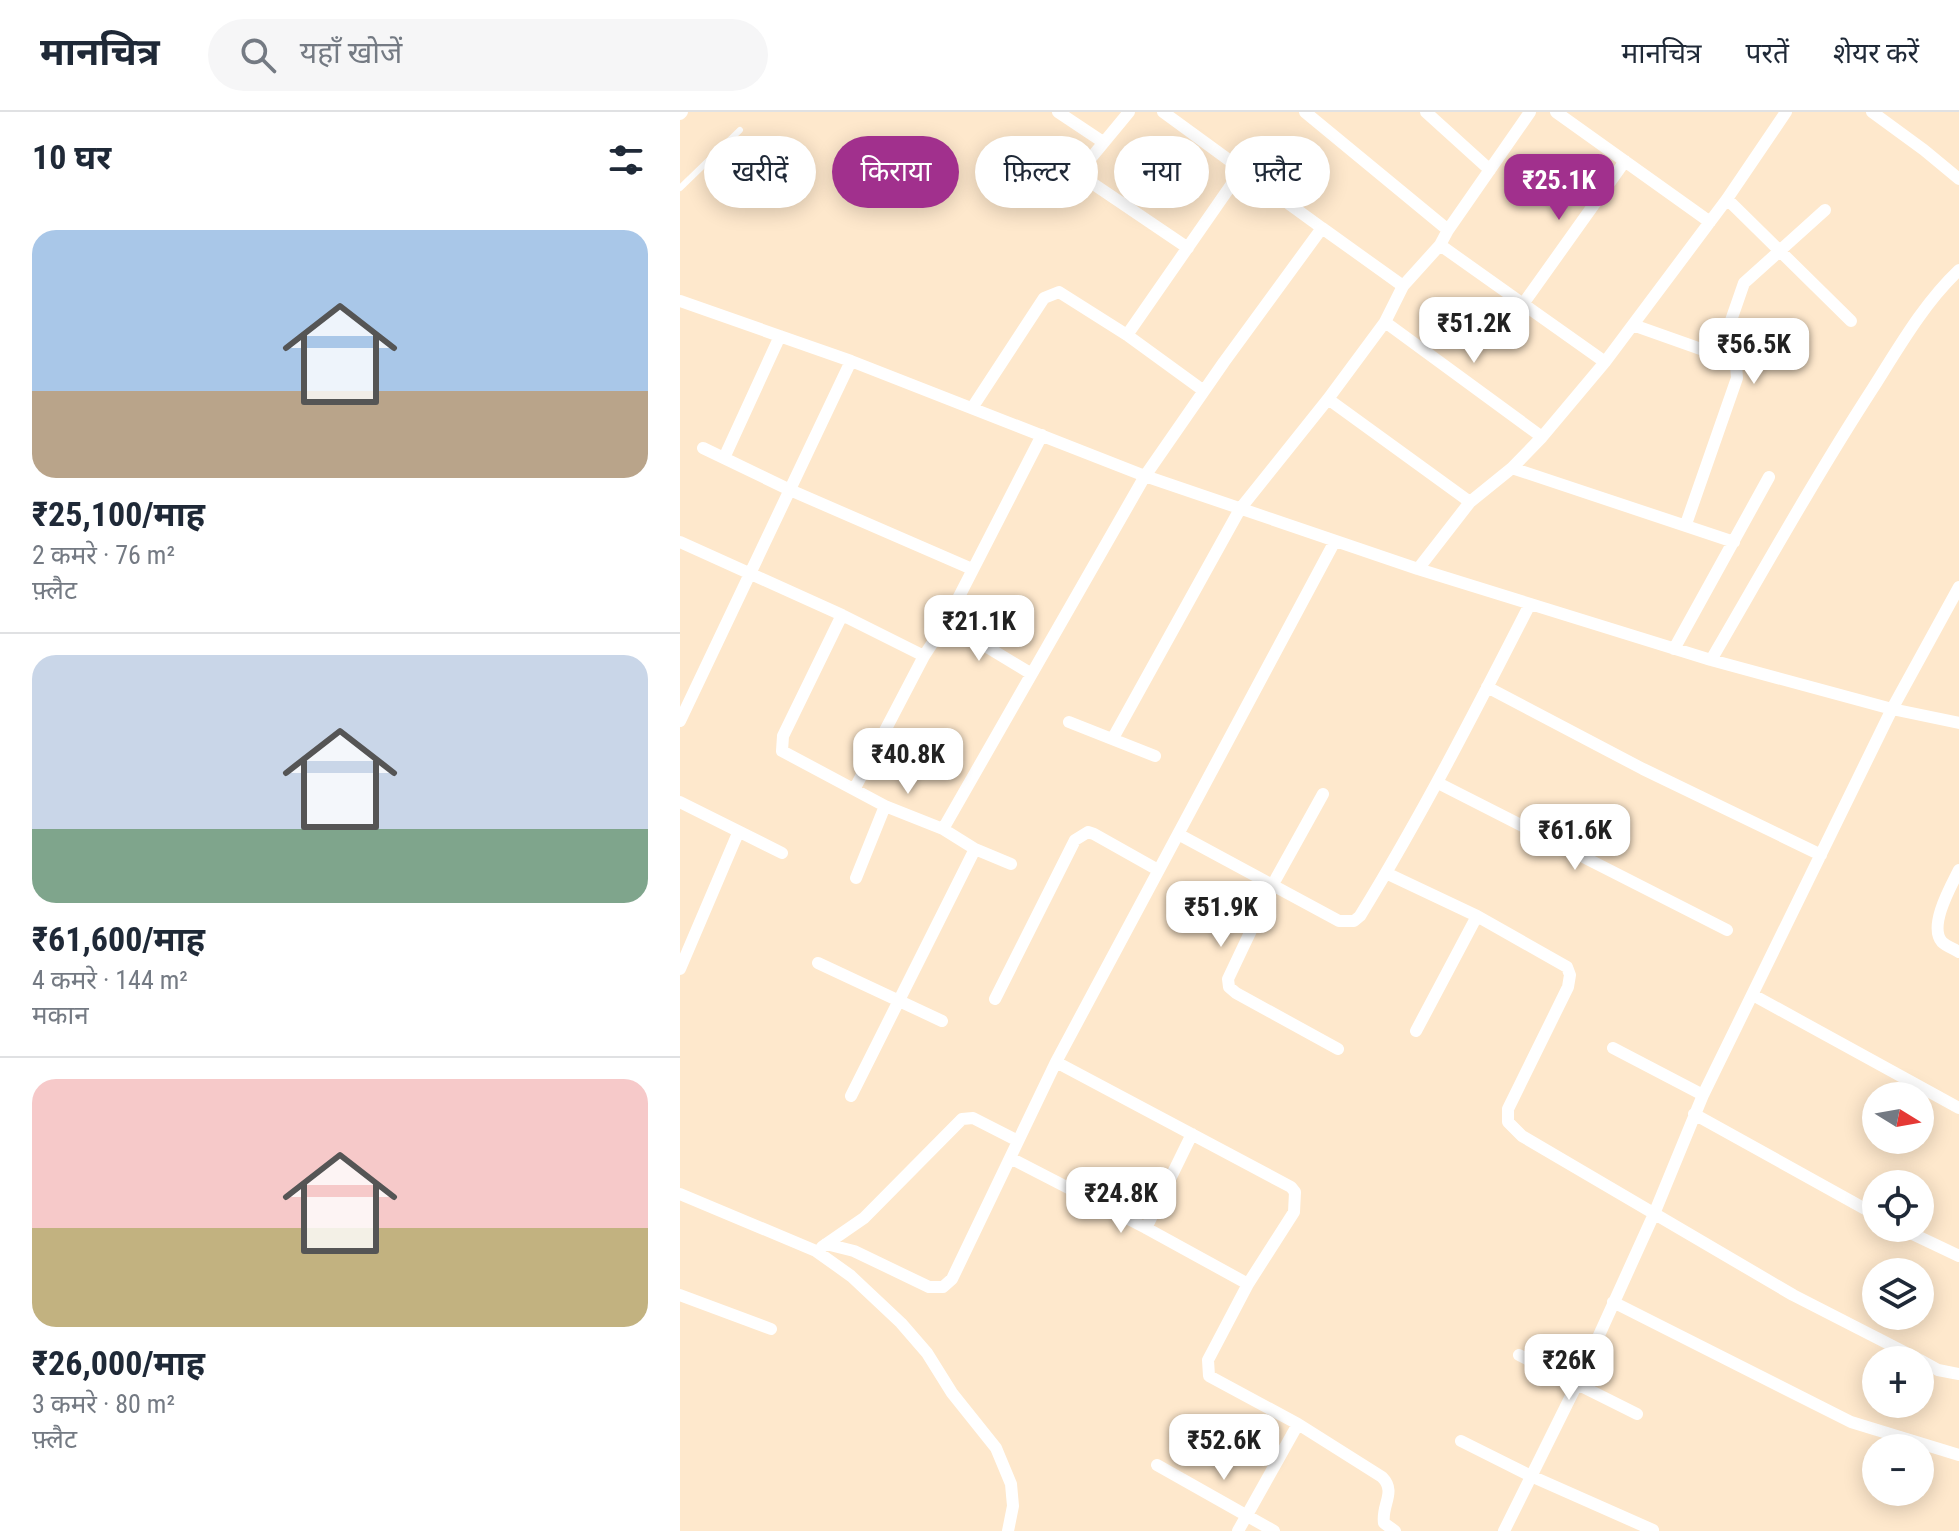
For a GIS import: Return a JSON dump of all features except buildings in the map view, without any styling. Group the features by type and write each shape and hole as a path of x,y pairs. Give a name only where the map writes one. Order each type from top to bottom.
{"street":[{"path":"1058,112 1103,142"},
{"path":"1129,112 1084,169 1089,181 1188,248"},
{"path":"1163,112 1225,155"},
{"path":"1305,112 1448,230"},
{"path":"1426,112 1490,170"},
{"path":"1113,738 1240,509 1385,322 1403,286 1440,245 1530,112"},
{"path":"1556,112 1710,222"},
{"path":"1418,569 1470,502 1512,468 1542,437 1605,362 1727,199 1786,112"},
{"path":"1872,112 1959,179"},
{"path":"1523,304 1625,161"},
{"path":"1127,335 1225,194"},
{"path":"1727,199 1851,321"},
{"path":"1296,208 1403,286"},
{"path":"1719,355 1744,283 1778,249 1825,210"},
{"path":"943,829 1145,476 1322,228"},
{"path":"1440,245 1605,362"},
{"path":"1711,660 1847,428 1910,330 1942,286 1959,270"},
{"path":"972,408 1044,298 1051,293 1064,294 1204,391"},
{"path":"680,301 851,361 1145,476 1418,569 1711,660 1892,709 1959,723"},
{"path":"1385,322 1542,437"},
{"path":"1633,325 1719,355 1736,365 1737,378 1686,524"},
{"path":"724,458 780,336"},
{"path":"680,721 851,361"},
{"path":"1328,399 1470,502"},
{"path":"855,788 924,656 946,622 1042,435"},
{"path":"703,448 790,490 972,569"},
{"path":"1512,468 1734,542"},
{"path":"1674,649 1769,477"},
{"path":"680,1194 821,1247 854,1251 929,1287 943,1287 952,1279 1056,1062 1335,541"},
{"path":"680,542 842,615 924,656"},
{"path":"1504,1531 1576,1386 1654,1214 1703,1095 1892,709 1959,587"},
{"path":"1178,834 1339,921 1354,921 1360,916 1438,783 1530,604"},
{"path":"842,615 780,745 782,751 885,806 943,829 975,849 1011,864"},
{"path":"946,622 1030,673"},
{"path":"1487,687 1643,769 1821,855"},
{"path":"1069,722 1155,756"},
{"path":"1438,783 1727,930"},
{"path":"1323,794 1273,884 1230,972 1229,987 1338,1049"},
{"path":"680,802 782,853"},
{"path":"856,878 885,806"},
{"path":"681,965 738,833"},
{"path":"995,999 1075,840 1082,834 1094,834 1158,870"},
{"path":"851,1096 975,849"},
{"path":"1959,870 1937,928 1941,941 1959,952"},
{"path":"1386,873 1477,916 1560,960 1567,967 1570,975 1568,987 1508,1109 1508,1122 1522,1136 1793,1295 1893,1346"},
{"path":"1416,1031 1477,916"},
{"path":"818,963 942,1021"},
{"path":"1753,995 1959,1108"},
{"path":"1613,1048 1703,1095"},
{"path":"1056,1062 1291,1187 1295,1192 1294,1212 1248,1284 1208,1360 1209,1376 1298,1424 1382,1477 1388,1484 1390,1496 1383,1516 1384,1523 1395,1531"},
{"path":"1694,1114 1862,1207"},
{"path":"821,1247 864,1218 962,1119 973,1118 1018,1141"},
{"path":"1146,1228 1192,1134"},
{"path":"1010,1158 1248,1284"},
{"path":"1930,1242 1959,1256"},
{"path":"821,1247 901,1323 927,1353 952,1393 996,1448 1011,1484 1013,1506 1008,1531"},
{"path":"680,1295 771,1329"},
{"path":"1613,1302 1851,1422 1959,1455"},
{"path":"1519,1355 1637,1414"},
{"path":"1934,1368 1959,1374"},
{"path":"1238,1531 1298,1424"},
{"path":"1461,1441 1653,1530"},
{"path":"1157,1465 1274,1531"}],"lane":[{"path":"680,188 740,130"}]}
